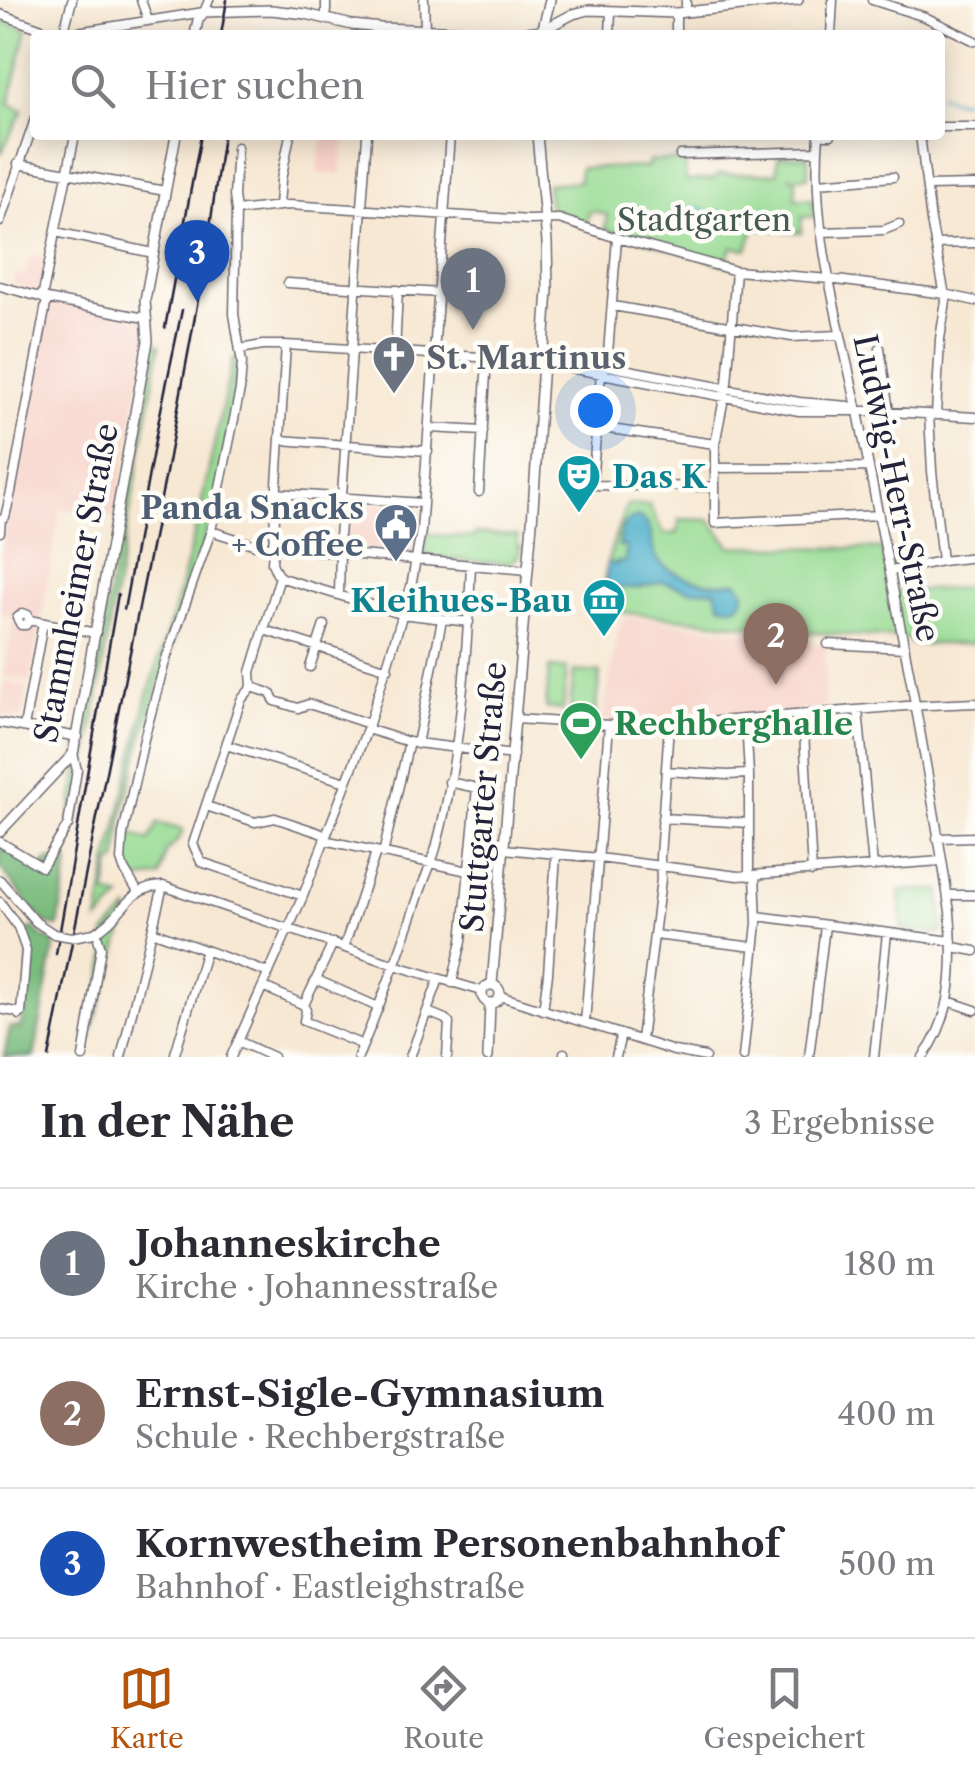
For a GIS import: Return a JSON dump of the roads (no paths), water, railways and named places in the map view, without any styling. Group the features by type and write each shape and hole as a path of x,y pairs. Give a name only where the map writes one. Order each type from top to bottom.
{"main road":[{"path":"542,30 550,0"},
{"path":"546,30 581,11 681,12 798,0"},
{"path":"198,30 198,20 204,12 271,10 365,27 425,30"},
{"name":"Stammheimer Straße","path":"0,832 73,754 78,737 148,341 145,300 175,140"},
{"name":"Stuttgarter Straße","path":"492,984 549,276 537,140"},
{"path":"492,984 499,988 500,996 490,1003 483,999 482,991 492,984"},
{"path":"488,1057 490,1003"}],"street":[{"path":"64,30 72,0"},
{"path":"141,0 148,20"},
{"path":"102,30 204,12 209,0"},
{"path":"209,0 216,12"},
{"path":"326,0 326,18"},
{"path":"424,0 425,30"},
{"path":"677,30 686,0"},
{"path":"831,30 832,0"},
{"path":"872,0 925,17 975,42"},
{"path":"610,30 611,11"},
{"path":"0,14 46,30"},
{"path":"945,127 975,126"},
{"path":"0,222 30,133"},
{"path":"0,532 74,140"},
{"path":"279,205 289,140"},
{"path":"339,595 341,498 367,140"},
{"path":"232,1057 289,928 368,727 388,669 416,560 430,428 450,140"},
{"name":"Ludwig-Herr-Straße","path":"822,140 817,151 821,232 891,572 948,895 953,944 948,1001 924,1057"},
{"path":"921,140 946,301 933,414 932,471 942,561"},
{"path":"138,892 121,860 122,834 165,662 211,531 240,390 240,349 234,324 238,147"},
{"path":"680,155 817,151"},
{"path":"18,164 166,191"},
{"path":"818,184 893,177"},
{"path":"927,186 975,185"},
{"path":"236,211 279,205 558,219 736,271 829,279 975,301"},
{"path":"821,232 884,230 899,224"},
{"path":"56,232 153,253"},
{"path":"617,238 592,485 715,487"},
{"path":"935,244 975,242"},
{"path":"736,271 726,392 715,444 715,523 878,516"},
{"path":"288,283 440,292"},
{"path":"0,286 44,299 145,318"},
{"path":"395,353 398,290"},
{"path":"612,306 792,337 840,335"},
{"path":"240,349 286,345 543,361 555,356 726,392 849,406 858,411 975,417"},
{"path":"286,345 272,563 276,574 403,614 469,622"},
{"path":"880,348 889,412"},
{"path":"479,492 487,357"},
{"path":"596,427 715,444"},
{"path":"430,428 483,431"},
{"path":"281,440 428,451"},
{"path":"715,468 870,468"},
{"path":"276,493 423,503"},
{"path":"211,531 259,546 528,570"},
{"path":"891,572 975,558"},
{"path":"358,1057 435,853 455,749 471,565"},
{"path":"279,580 251,672 252,687 241,700 194,844 200,862 302,896"},
{"path":"29,620 96,633"},
{"path":"344,946 380,853 413,743 442,620"},
{"path":"24,727 43,623"},
{"path":"310,667 324,625"},
{"path":"264,630 388,669"},
{"path":"828,644 905,648"},
{"path":"252,687 270,693 274,700 298,708 309,704 413,743 512,755"},
{"path":"516,719 669,726 975,703"},
{"path":"858,710 873,866"},
{"path":"803,715 812,872"},
{"path":"743,1057 757,916 746,720"},
{"path":"0,723 78,737"},
{"path":"584,1023 609,725"},
{"path":"641,1040 655,935 669,726"},
{"path":"226,745 346,782"},
{"path":"0,842 42,866 68,825 77,770 73,754"},
{"path":"666,771 749,774"},
{"path":"449,782 476,788 460,956 452,983"},
{"path":"206,806 255,822 274,818 325,838 468,871"},
{"path":"662,818 749,823"},
{"path":"937,838 975,838"},
{"path":"504,849 752,875 941,862"},
{"path":"543,1010 556,855"},
{"path":"0,880 36,922 54,934 72,938 95,932 138,892 150,886 163,886 482,991"},
{"path":"122,1057 163,886"},
{"path":"948,895 975,895"},
{"path":"0,902 18,927 26,950 20,1014 0,1009"},
{"path":"757,916 953,944 975,951"},
{"path":"809,1057 826,926"},
{"path":"152,931 270,973"},
{"path":"83,1057 101,948 95,932"},
{"path":"874,1057 888,934"},
{"path":"655,935 754,947"},
{"path":"333,942 304,1005 304,1021 363,1046"},
{"path":"174,1057 206,950"},
{"path":"410,1057 439,979"},
{"path":"317,980 378,1007"},
{"path":"264,987 304,1005"},
{"path":"500,996 705,1057"},
{"path":"948,1001 975,1010"},
{"path":"428,1012 449,1023 447,1057"},
{"path":"616,1057 622,1034"},
{"path":"238,1041 273,1057"}],"water":[{"path":"640,517 650,529 658,560 674,572 694,579 738,582 744,591 740,604 720,604 715,590 689,590 664,582 618,588 618,594 606,592 607,562 625,562 626,547 619,546 622,530 626,522"}],"waterway":[{"path":"945,97 975,101"},
{"path":"742,213 762,214 768,207"},
{"path":"685,210 699,208 711,214 724,213"}],"railway":[{"path":"222,30 227,0"},
{"path":"165,328 200,140"},
{"path":"49,1057 166,473 205,262 222,140"},
{"path":"124,610 182,310"},
{"path":"56,954 118,594"}],"place":[{"name":"Kornwestheim Personenbahnhof","path":"197,302"},
{"name":"Johanneskirche","path":"473,330"},
{"name":"St. Martinus","path":"394,395"},
{"name":"Das K","path":"579,514"},
{"name":"Panda Snacks + Coffee","path":"396,563"},
{"name":"Kleihues-Bau","path":"604,638"},
{"name":"Ernst-Sigle-Gymnasium","path":"776,685"},
{"name":"Rechberghalle","path":"581,761"}],"park label":[{"name":"Stadtgarten","path":"704,219"}]}
